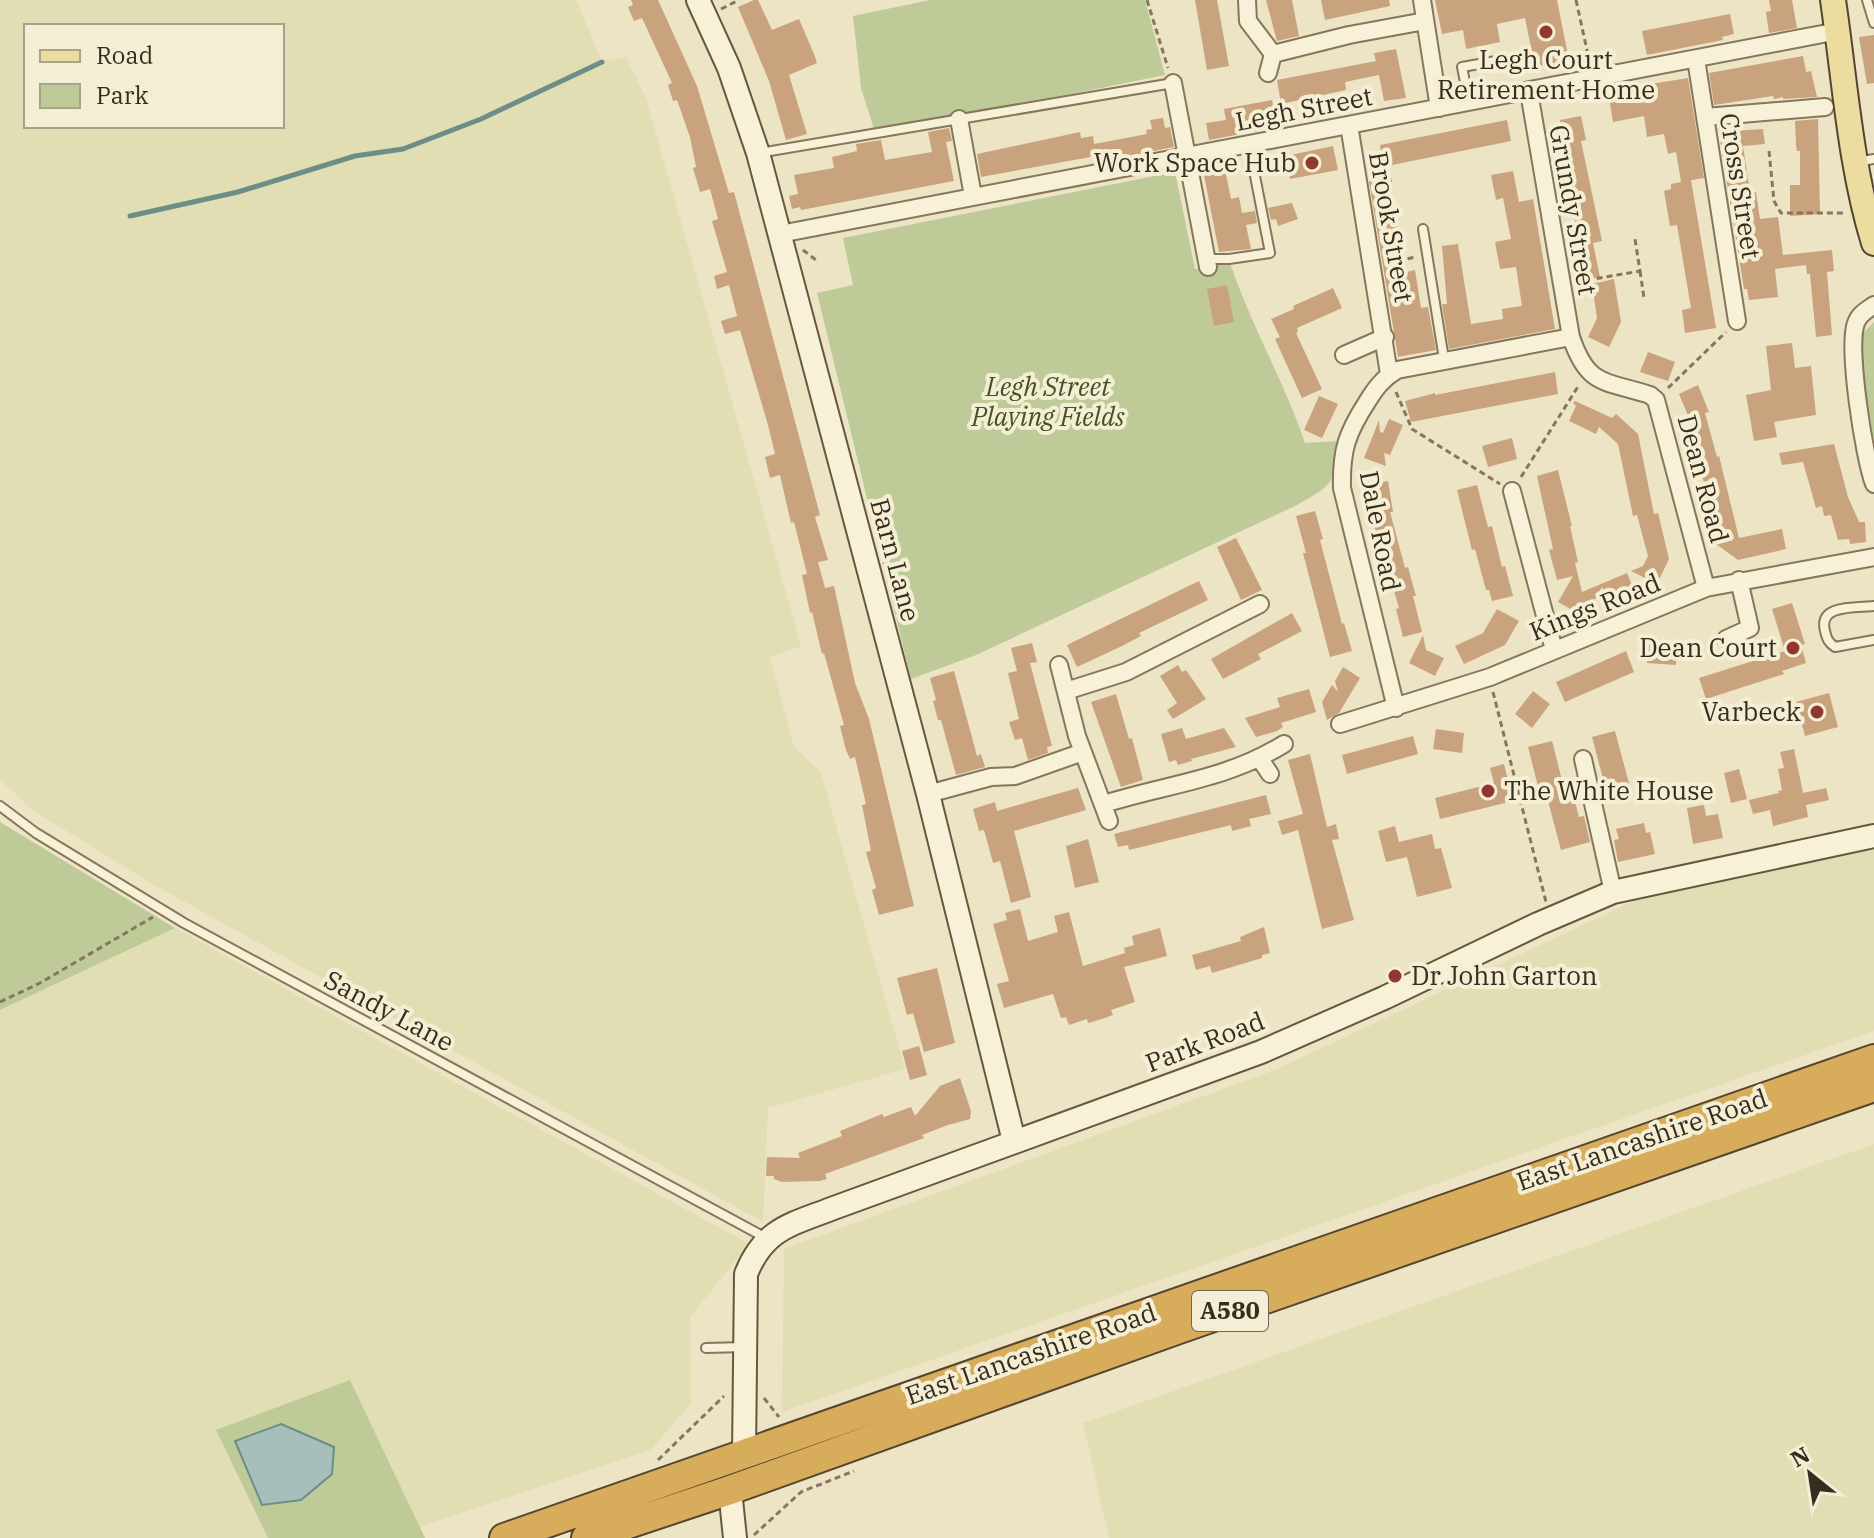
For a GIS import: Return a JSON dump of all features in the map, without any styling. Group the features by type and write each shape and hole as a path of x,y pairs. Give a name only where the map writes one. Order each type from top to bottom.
{"highway":[{"name":"East Lancashire Road","path":"504,1538 1874,1059"},
{"name":"East Lancashire Road","path":"586,1538 1874,1087"}],"main road":[{"path":"1833,0 1865,161 1865,213 1874,243"}],"street":[{"name":"Barn Lane","path":"698,0 729,68 758,153 928,794 1014,1141"},
{"path":"1247,0 1248,21 1273,54"},
{"path":"1422,0 1439,108"},
{"path":"1273,54 1337,37 1425,21"},
{"name":"Legh Street","path":"780,234 1838,31"},
{"path":"1268,73 1273,54"},
{"name":"Cross Street","path":"1696,59 1737,321"},
{"path":"1173,83 1207,263"},
{"name":"Grundy Street","path":"1529,92 1571,337"},
{"path":"1705,117 1825,107"},
{"path":"959,119 973,196"},
{"name":"Brook Street","path":"1349,125 1389,374"},
{"path":"1874,305 1859,316 1854,337 1861,430 1874,484"},
{"name":"Brook Street","path":"1344,355 1385,337"},
{"path":"1389,374 1444,359 1571,337 1587,372"},
{"name":"Dean Road","path":"1587,372 1656,400 1706,588"},
{"name":"Dale Road","path":"1389,374 1350,428 1342,456 1342,471 1345,505 1396,708"},
{"path":"1512,491 1554,650"},
{"name":"Kings Road","path":"1340,724 1490,677 1706,588 1874,557"},
{"path":"1726,639 1750,628 1739,580"},
{"path":"1229,599 1237,615"},
{"path":"1066,691 1126,672 1260,604"},
{"path":"1059,665 1083,752 1106,813 1146,791 1213,777 1260,759 1284,744"},
{"path":"928,794 991,777 1015,776 1083,752"},
{"path":"1260,759 1270,774"},
{"path":"1583,759 1613,892"},
{"name":"Park Road","path":"767,1238 792,1224 831,1209 1261,1052 1613,892 1874,836"},
{"path":"744,1455 746,1274 754,1254 767,1238"},
{"path":"730,1490 735,1538"}],"lane":[{"path":"1867,0 1874,23"},
{"path":"1469,103 1462,67 1502,60"},
{"path":"758,153 1173,83"},
{"path":"1207,263 1270,253 1249,145"},
{"path":"1423,229 1444,359"},
{"path":"1874,606 1829,611 1823,623 1827,639 1835,647 1874,640"},
{"name":"Sandy Lane","path":"0,806 36,833 164,911 767,1238"},
{"path":"706,1348 746,1347"}],"path":[{"path":"1147,0 1173,83"},
{"path":"1576,0 1593,79"},
{"path":"1769,151 1774,201 1781,213 1865,213"},
{"path":"1635,239 1644,298"},
{"path":"1372,266 1427,255"},
{"path":"1562,285 1640,271"},
{"path":"1656,400 1737,321"},
{"path":"1389,374 1412,429 1512,491 1587,372"},
{"path":"1490,677 1550,919"},
{"path":"0,1002 40,983 164,911"},
{"path":"653,1464 746,1375"}],"shaded area":[{"path":"0,0 576,0 602,61 626,57 646,98 801,646 770,657 794,747 821,773 905,1069 768,1108 763,1222 152,884 34,811 0,780"},
{"path":"1874,848 1874,1031 782,1412 784,1249 1275,1070 1640,898"},
{"path":"175,928 749,1244 690,1317 691,1403 651,1450 420,1527 350,1381 217,1430 268,1538 0,1538 0,1010"},
{"path":"1874,1144 1874,1538 1109,1538 1083,1423"}],"green space":[{"path":"930,0 1145,0 1165,75 874,129 861,88 853,16"},
{"name":"Legh Street Playing Fields","path":"1175,172 1195,269 1230,263 1305,443 1338,441 1336,466 1330,482 1295,506 976,655 911,679 817,293 853,285 843,238"},
{"path":"1874,322 1874,440 1866,398 1863,333"},
{"path":"0,822 175,928 0,1010"},
{"path":"350,1380 425,1538 268,1538 216,1430"}],"water":[{"path":"281,1424 334,1447 332,1474 301,1500 262,1505 235,1441"}],"building":[{"path":"631,0 658,0 697,86 729,193 734,192 820,515 815,517 828,560 818,562 825,588 834,586 855,683 869,719 914,906 879,915 872,890 876,888 866,852 871,851 862,805 866,804 855,757 850,759 846,750 840,726 844,725 810,613 802,575 807,574 794,522 791,523 780,475 770,478 765,457 775,454 740,330 725,334 721,321 737,316 729,285 717,289 714,276 727,272 712,221 718,219 710,189 700,192 693,168 696,167 690,137 677,100 673,101 668,85 672,83 642,18 634,21 628,7 633,5"},
{"path":"758,0 772,30 799,19 814,54 817,63 789,75 807,134 786,140 769,81 738,7"},
{"path":"1195,0 1217,0 1229,66 1207,70"},
{"path":"1266,0 1292,0 1299,36 1277,41"},
{"path":"1321,0 1389,0 1390,6 1325,20"},
{"name":"Legh Court Retirement Home","path":"1435,0 1557,0 1569,60 1535,67 1525,18 1497,24 1500,42 1466,49 1463,30 1442,34"},
{"path":"1769,0 1792,0 1797,28 1769,33 1766,12 1771,11"},
{"path":"1730,14 1734,34 1722,37 1723,40 1647,55 1642,31"},
{"path":"1874,35 1874,83 1867,84 1859,37"},
{"path":"1396,49 1406,98 1384,101 1379,75 1345,82 1346,90 1281,104 1277,80 1376,61 1374,53"},
{"path":"1803,56 1806,72 1811,71 1817,97 1774,99 1773,96 1714,105 1709,73"},
{"path":"1688,78 1704,178 1681,182 1676,152 1668,154 1664,134 1647,137 1644,116 1613,122 1608,91"},
{"path":"1272,100 1275,116 1260,118 1262,130 1209,140 1206,123 1226,120 1224,109"},
{"path":"1581,116 1586,140 1581,141 1602,241 1593,243 1600,277 1578,281 1568,228 1576,227 1562,157 1567,156 1560,120"},
{"path":"1163,118 1165,128 1170,127 1174,147 1098,162 1095,148 1096,156 981,177 977,154 1080,132 1081,138 1093,136 1094,144 1147,134 1146,130 1152,129 1150,120"},
{"path":"1818,119 1820,214 1790,216 1790,185 1800,185 1800,151 1797,151 1796,145 1795,121"},
{"path":"1507,120 1511,141 1377,168 1374,153 1381,151 1380,145"},
{"path":"1733,126 1734,131 1763,129 1765,144 1743,146 1750,192 1756,192 1760,219 1778,217 1783,255 1832,250 1834,271 1827,272 1832,335 1816,337 1810,274 1807,274 1806,265 1775,269 1778,297 1749,300 1747,289 1744,289 1718,127"},
{"path":"949,128 952,141 946,142 954,181 801,210 800,207 792,209 789,196 798,194 794,175 834,168 832,157 857,151 856,144 881,140 885,160 932,152 928,132"},
{"name":"Work Space Hub","path":"1333,146 1338,170 1290,179 1286,156"},
{"path":"1224,165 1231,199 1239,197 1242,213 1255,211 1257,223 1246,225 1251,249 1219,252 1203,170"},
{"path":"1513,171 1519,202 1533,199 1555,329 1449,349 1442,304 1447,304 1442,246 1458,244 1471,324 1503,319 1502,309 1522,306 1516,267 1500,269 1495,242 1511,239 1503,198 1496,200 1491,175"},
{"path":"1391,177 1393,189 1390,190 1406,272 1415,270 1421,308 1428,307 1436,350 1398,357 1369,181"},
{"path":"1691,180 1716,328 1685,333 1682,310 1691,308 1677,225 1670,226 1664,191 1671,189 1671,184"},
{"path":"1292,203 1298,219 1278,226 1276,219 1271,220 1268,208"},
{"path":"1614,279 1621,322 1609,347 1588,337 1597,318 1592,284"},
{"path":"1227,285 1234,322 1214,326 1207,289"},
{"path":"1333,288 1342,308 1297,328 1296,333 1322,389 1302,398 1275,339 1280,337 1271,319"},
{"path":"1792,343 1795,368 1811,366 1816,415 1774,422 1777,437 1754,441 1746,395 1771,390 1766,346"},
{"path":"1648,352 1675,362 1668,381 1640,372"},
{"path":"1555,372 1558,394 1411,422 1405,401 1435,393"},
{"path":"1698,385 1709,412 1705,413 1739,538 1782,529 1786,549 1738,560 1716,544 1719,541 1708,496 1687,427 1692,425 1679,394"},
{"path":"1319,396 1338,404 1322,438 1304,430"},
{"path":"1575,401 1612,418 1616,414 1638,434 1654,514 1658,513 1669,559 1657,584 1631,571 1643,566 1648,556 1637,515 1633,516 1618,444 1599,427 1596,434 1569,421"},
{"path":"1389,419 1403,425 1390,455 1384,453 1386,466 1364,458 1379,420 1380,432 1383,433"},
{"path":"1512,438 1517,459 1488,467 1482,446"},
{"path":"1834,444 1848,497 1859,522 1865,522 1866,542 1850,544 1849,539 1838,540 1831,515 1824,516 1822,506 1816,508 1803,462 1782,465 1779,453"},
{"path":"1558,470 1572,526 1578,562 1575,563 1582,592 1627,573 1635,592 1608,603 1602,587 1585,617 1558,602 1573,576 1557,580 1537,476"},
{"path":"1388,481 1393,512 1390,512 1416,596 1413,596 1422,632 1403,637 1396,609 1399,608 1375,531 1368,484"},
{"path":"1477,485 1488,527 1492,526 1513,596 1492,601 1475,549 1472,550 1457,490"},
{"path":"1315,511 1342,624 1352,651 1330,657 1296,516"},
{"path":"1236,538 1262,590 1241,600 1217,547"},
{"path":"1199,581 1208,600 1077,667 1067,645"},
{"name":"Dean Court","path":"1792,603 1805,644 1801,645 1806,663 1782,671 1784,674 1706,699 1699,678 1785,651 1772,609"},
{"path":"1497,609 1519,621 1505,645 1464,664 1455,646 1483,633"},
{"path":"1292,613 1302,631 1258,654 1261,659 1223,679 1211,659"},
{"path":"1423,635 1426,650 1444,658 1435,676 1409,663"},
{"path":"1649,641 1678,644 1676,665 1647,663"},
{"path":"1032,643 1037,662 1030,663 1052,746 1047,747 1048,753 1028,760 1022,738 1015,740 1009,722 1019,719 1008,673 1017,671 1011,648"},
{"path":"1626,651 1634,672 1565,702 1556,682"},
{"path":"1178,665 1182,672 1186,670 1206,699 1173,719 1167,710 1177,703 1160,676"},
{"path":"1343,667 1360,678 1339,713 1327,720 1322,702 1332,685 1338,692 1335,681"},
{"path":"954,671 977,756 981,754 985,767 956,775 941,720 938,720 930,678"},
{"path":"1309,689 1316,712 1281,723 1283,727 1277,731 1256,737 1245,718 1280,707 1277,698"},
{"path":"1533,691 1550,704 1532,728 1515,714"},
{"name":"Varbeck","path":"1829,693 1838,727 1805,736 1796,702"},
{"path":"1116,694 1143,780 1121,787 1091,702"},
{"path":"1182,728 1186,739 1224,728 1236,747 1178,765 1176,760 1169,762 1161,734"},
{"path":"1436,729 1464,733 1462,753 1433,749"},
{"path":"1615,731 1630,787 1607,794 1592,737"},
{"path":"1413,736 1418,754 1347,774 1342,755"},
{"path":"1552,741 1567,800 1574,798 1579,817 1584,816 1590,842 1561,850 1548,801 1542,802 1528,747"},
{"path":"1794,749 1803,793 1826,788 1829,800 1806,805 1808,817 1773,826 1770,810 1753,814 1749,800 1782,790 1778,769 1784,768 1780,752"},
{"path":"1310,754 1327,827 1336,824 1339,839 1332,840 1354,920 1322,929 1298,830 1282,835 1278,821 1303,814 1288,760"},
{"name":"The White House","path":"1504,764 1513,801 1440,819 1435,798 1494,783 1490,768"},
{"path":"1739,769 1747,799 1731,803 1724,773"},
{"path":"1078,788 1086,810 1014,831 1031,897 1011,903 1000,861 993,863 984,830 979,831 973,809 995,802 997,811"},
{"path":"1266,795 1271,814 1249,819 1251,826 1232,831 1231,825 1129,850 1128,845 1118,847 1114,834"},
{"path":"1704,805 1706,816 1718,814 1723,838 1693,844 1687,808"},
{"path":"1644,823 1646,833 1650,832 1655,854 1618,862 1614,840 1619,839 1616,829"},
{"path":"1395,826 1399,842 1432,834 1435,849 1441,848 1452,888 1417,897 1407,857 1386,862 1378,831"},
{"path":"1088,839 1099,882 1075,888 1066,846"},
{"path":"1020,909 1028,941 1058,932 1054,916 1069,912 1083,966 1125,953 1124,948 1134,945 1132,936 1160,928 1167,956 1124,967 1135,1002 1111,1010 1113,1015 1102,1019 1088,1023 1087,1019 1069,1025 1066,1017 1061,1018 1053,994 1004,1008 997,984 1009,981 993,924 1007,920 1005,913"},
{"path":"1264,927 1270,953 1212,973 1210,966 1196,970 1192,955 1241,941 1240,937"},
{"path":"937,968 955,1043 924,1052 913,1013 907,1015 897,978"},
{"path":"919,1046 927,1075 910,1080 902,1051"},
{"path":"960,1078 971,1111 970,1119 825,1174 827,1179 820,1181 782,1182 774,1176 766,1176 767,1157 800,1158 798,1153 842,1136 840,1131 882,1114 884,1117 911,1107 915,1116 940,1086"}],"waterway":[{"path":"130,216 238,192 355,156 403,149 481,119 602,62"}],"place":[{"name":"Legh Court Retirement Home","path":"1546,32"},
{"name":"Work Space Hub","path":"1312,163"},
{"name":"Dean Court","path":"1793,648"},
{"name":"Varbeck","path":"1817,712"},
{"name":"The White House","path":"1488,791"},
{"name":"Dr John Garton","path":"1395,976"}]}
